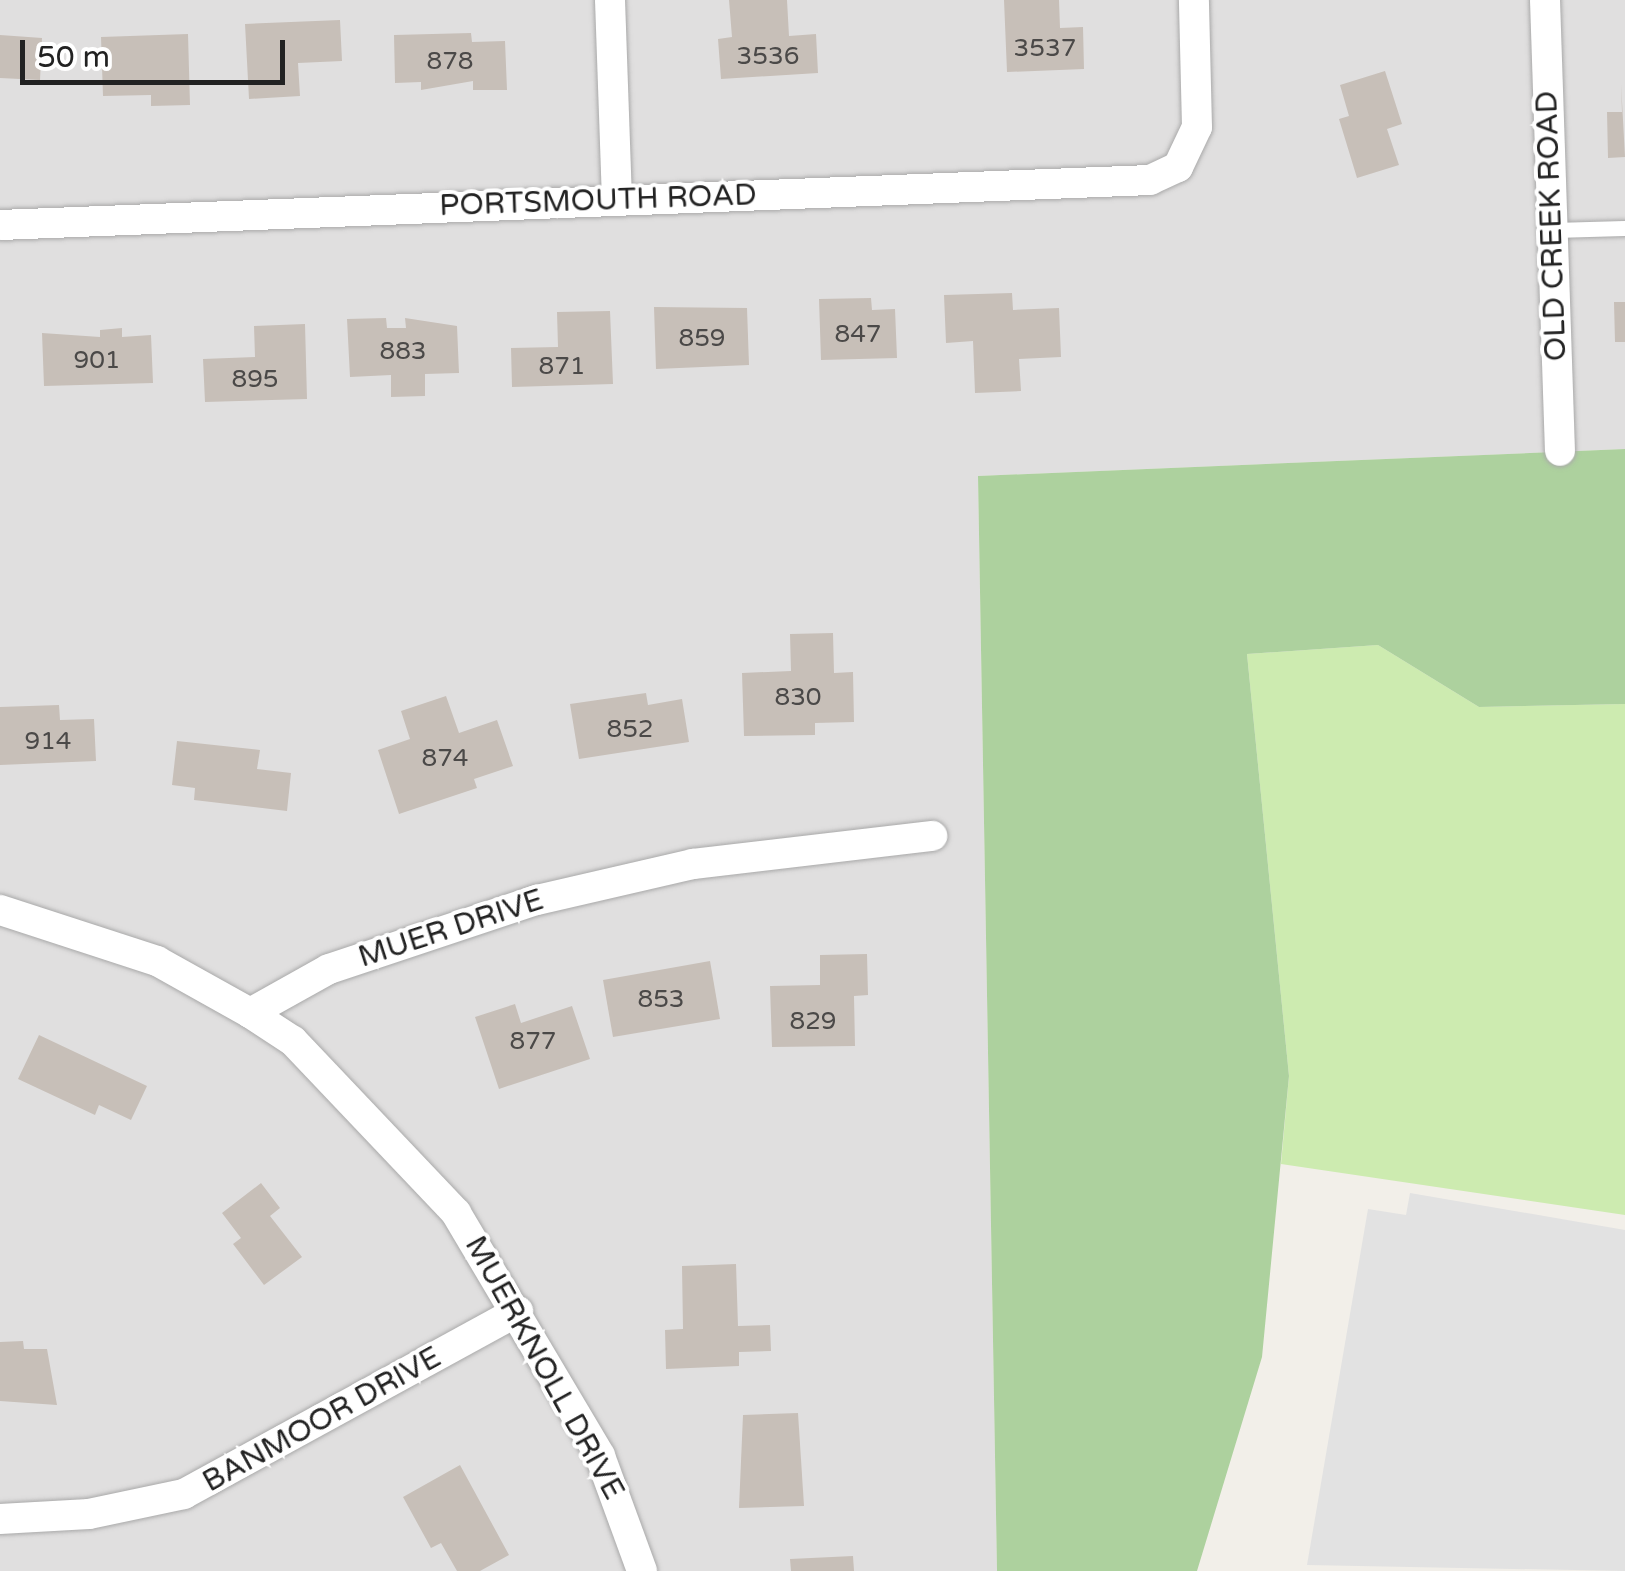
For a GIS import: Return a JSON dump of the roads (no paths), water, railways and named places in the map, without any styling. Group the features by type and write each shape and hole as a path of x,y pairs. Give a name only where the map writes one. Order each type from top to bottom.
{"street":[{"path":"610,0 617,200"},
{"name":"PORTSMOUTH ROAD","path":"0,225 1150,180 1186,156 1198,110 1194,0"},
{"name":"OLD CREEK ROAD","path":"1545,0 1560,451"},
{"name":"MUER DRIVE","path":"250,1013 328,969 537,900 711,862 932,836"},
{"path":"0,910 157,961 250,1013"},
{"name":"MUERKNOLL DRIVE","path":"250,1013 293,1041 417,1166 518,1312 600,1456 642,1571"},
{"name":"BANMOOR DRIVE","path":"0,1518 90,1514 184,1494 518,1312"}],"lane":[{"path":"1553,230 1625,228"}]}
